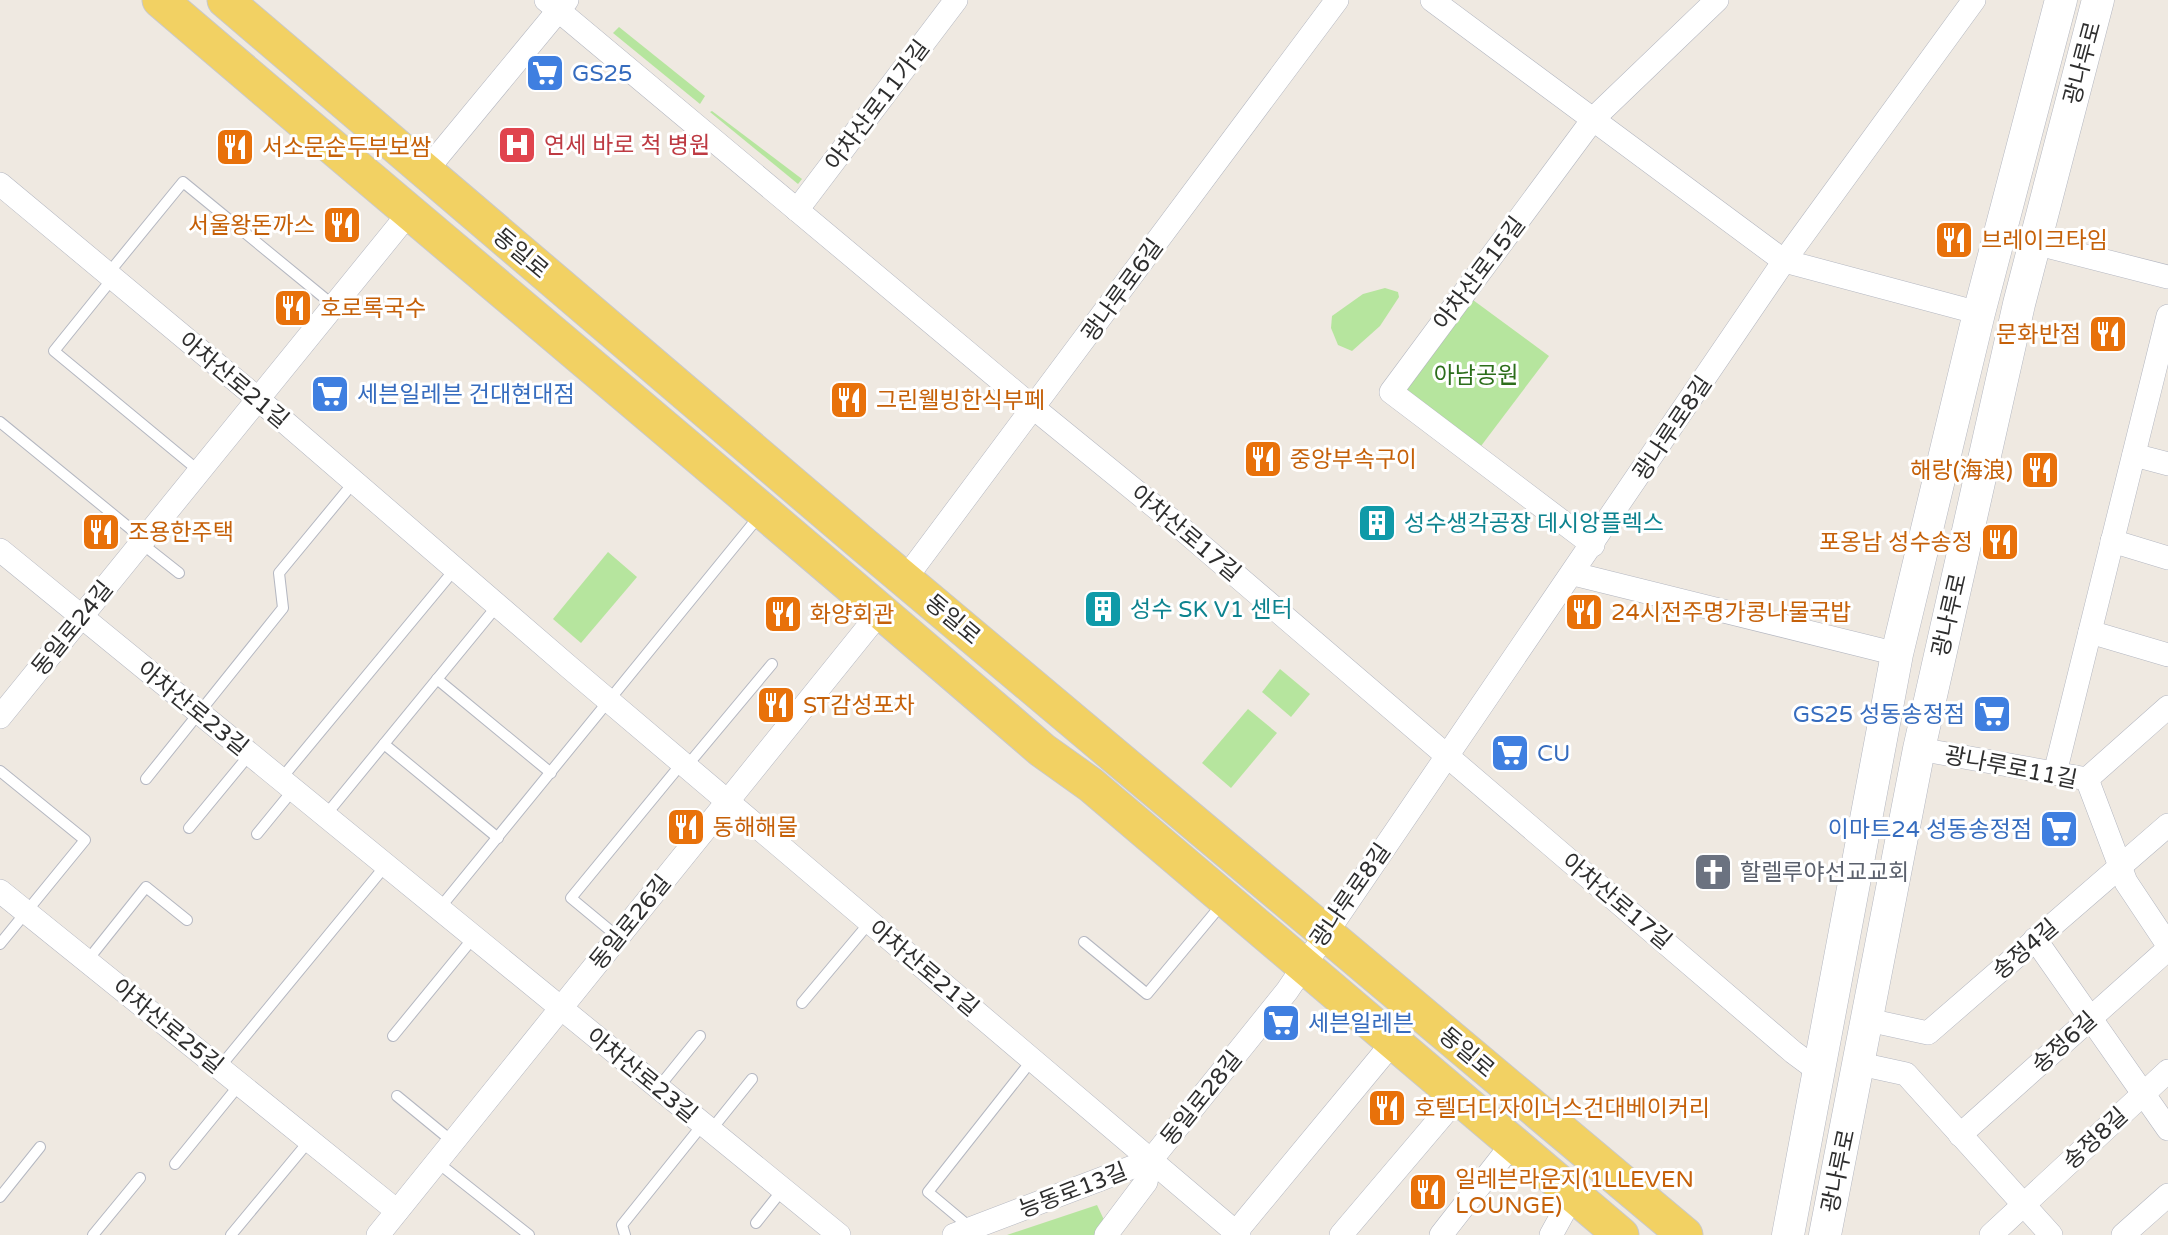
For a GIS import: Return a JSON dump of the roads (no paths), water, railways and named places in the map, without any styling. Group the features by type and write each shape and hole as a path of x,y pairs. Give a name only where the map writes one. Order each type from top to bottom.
{"main road":[{"name":"동일로","path":"160,0 409,213 765,510 1042,750 1091,785 1621,1235"},
{"name":"동일로","path":"225,0 905,579 1325,931 1662,1230"},
{"name":"광나루로","path":"1788,1235 1897,654 1979,313 2061,0"},
{"name":"광나루로","path":"1825,1235 1919,749 2034,243 2098,0"},
{"path":"303,123 335,127 378,163 388,154 385,138"},
{"path":"905,579 902,609 910,636"},
{"name":"광나루로11길","path":"1880,740 1919,749"},
{"path":"1222,896 1246,898 1264,912 1273,902 1270,885"},
{"path":"1581,1201 1662,1230"}],"street":[{"name":"아차산로11가길","path":"797,210 956,0"},
{"name":"광나루로6길","path":"905,579 1035,409 1337,0"},
{"path":"1432,0 1784,261 1979,313"},
{"name":"아차산로15길","path":"1593,545 1391,392 1594,118 1717,0"},
{"name":"광나루로8길","path":"1303,964 1574,574 1784,261 1974,0"},
{"name":"아차산로17길","path":"557,3 797,210 1175,523 1793,1052 1820,1072"},
{"path":"425,172 557,3"},
{"name":"아차산로21길","path":"2,191 257,398 497,606 1152,1160 1229,1232"},
{"name":"동일로24길","path":"0,717 409,213"},
{"path":"2034,243 2168,277"},
{"path":"2055,773 2134,455 2161,373 2168,316"},
{"path":"2134,455 2168,464"},
{"path":"2112,541 2168,558"},
{"name":"아차산로23길","path":"3,558 82,617 838,1235"},
{"name":"광나루로","path":"1574,574 1897,654"},
{"name":"동일로26길","path":"379,1234 881,611"},
{"path":"2090,632 2168,655"},
{"path":"2087,779 2168,707"},
{"name":"광나루로11길","path":"1919,749 2087,779 2126,882 2168,947"},
{"name":"송정4길","path":"1868,1020 1928,1033 2168,825"},
{"name":"아차산로25길","path":"0,891 397,1211"},
{"path":"2035,939 2168,1129"},
{"name":"송정6길","path":"1960,1135 2168,947"},
{"name":"동일로28길","path":"1105,1235 1146,1182 1152,1160 1287,991 1303,964"},
{"path":"1229,1232 1394,1041"},
{"path":"1860,1064 1906,1074 2050,1235"},
{"name":"송정8길","path":"1991,1235 2168,1071"},
{"name":"동일로","path":"1341,1235 1458,1097"},
{"path":"1441,1235 1513,1143"},
{"name":"능동로13길","path":"963,1232 1152,1160"},
{"path":"2123,1235 2168,1195"},
{"path":"1551,1235 1581,1201"}],"lane":[{"path":"199,471 54,351 183,182 333,305"},
{"path":"0,422 179,573"},
{"path":"146,779 283,608 279,573 354,482"},
{"path":"439,909 765,510"},
{"path":"257,834 287,784 455,569"},
{"path":"326,816 497,606"},
{"path":"618,937 571,898 772,664"},
{"path":"437,679 551,773"},
{"path":"384,744 498,838"},
{"path":"190,828 250,754"},
{"path":"0,771 85,839 0,944"},
{"path":"219,1068 386,865"},
{"path":"87,961 146,887 187,920"},
{"path":"1084,942 1147,994 1222,896"},
{"path":"802,1003 870,922"},
{"path":"393,1036 474,937"},
{"path":"658,1088 700,1036"},
{"path":"963,1232 928,1192 1032,1060"},
{"path":"707,1128 752,1079"},
{"path":"175,1164 240,1084"},
{"path":"397,1096 453,1142"},
{"name":"아차산로23길","path":"623,1230 707,1128"},
{"path":"231,1235 309,1141"},
{"path":"0,1197 40,1147"},
{"path":"436,1162 529,1235"},
{"path":"93,1235 140,1178"},
{"path":"756,1223 783,1189"}],"place":[{"name":"GS25","path":"545,73"},
{"name":"연세 바로 척 병원","path":"517,145"},
{"name":"서소문순두부보쌈","path":"235,147"},
{"name":"서울왕돈까스","path":"342,225"},
{"name":"브레이크타임","path":"1954,240"},
{"name":"호로록국수","path":"293,308"},
{"name":"문화반점","path":"2108,334"},
{"name":"세븐일레븐 건대현대점","path":"330,394"},
{"name":"그린웰빙한식부페","path":"849,400"},
{"name":"중앙부속구이","path":"1263,459"},
{"name":"해랑(海浪)","path":"2040,470"},
{"name":"성수생각공장 데시앙플렉스","path":"1377,523"},
{"name":"조용한주택","path":"101,532"},
{"name":"포옹남 성수송정","path":"2000,542"},
{"name":"성수 SK V1 센터","path":"1103,609"},
{"name":"24시전주명가콩나물국밥","path":"1584,612"},
{"name":"화양회관","path":"783,614"},
{"name":"ST감성포차","path":"776,705"},
{"name":"GS25 성동송정점","path":"1992,714"},
{"name":"CU","path":"1510,753"},
{"name":"동해해물","path":"686,827"},
{"name":"이마트24 성동송정점","path":"2059,829"},
{"name":"할렐루야선교교회","path":"1713,872"},
{"name":"세븐일레븐","path":"1281,1023"},
{"name":"호텔더디자이너스건대베이커리","path":"1387,1108"},
{"name":"일레븐라운지(1LLEVEN LOUNGE)","path":"1428,1192"}],"park label":[{"name":"아남공원","path":"1476,375"}]}
